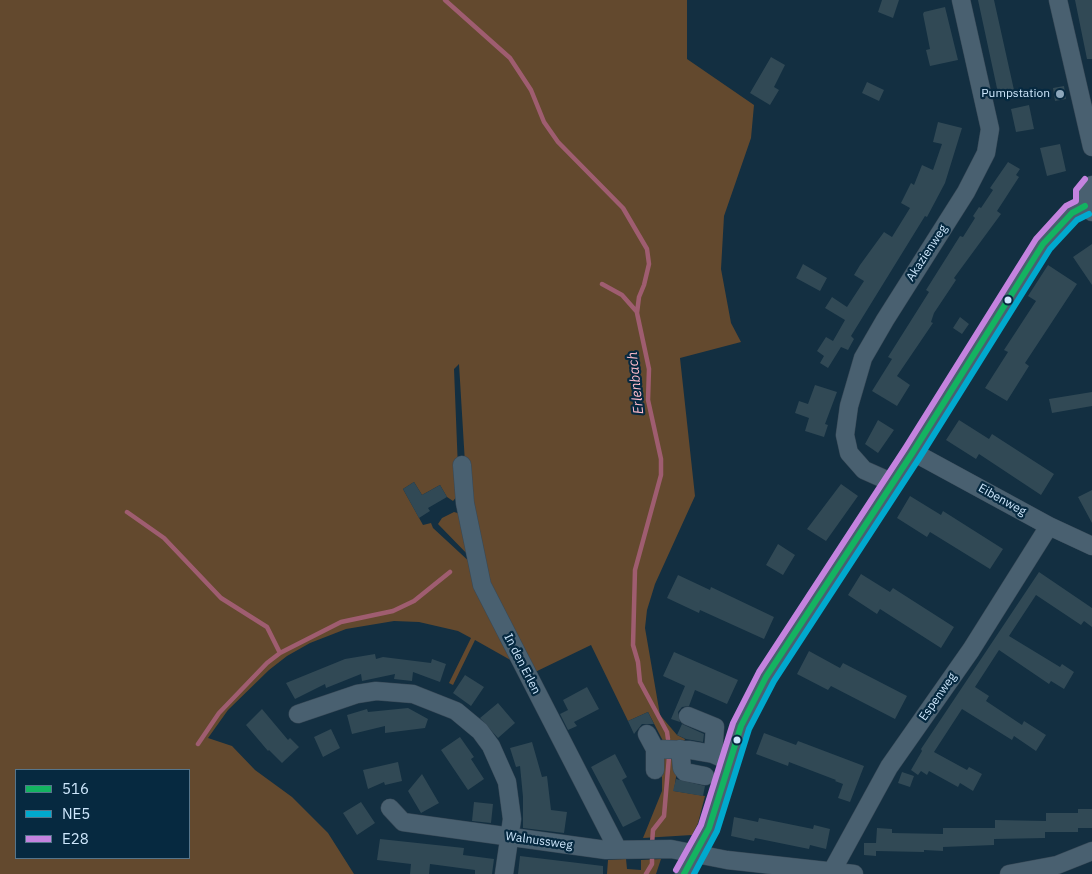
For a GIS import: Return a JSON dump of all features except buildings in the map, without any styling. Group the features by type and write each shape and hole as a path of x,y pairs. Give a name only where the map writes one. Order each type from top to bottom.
{"street":[{"name":"Akazienweg","path":"891,482 864,470 850,453 845,435 849,406 864,358 885,320 966,192 986,153 990,129 961,0"},
{"path":"1058,0 1092,147"},
{"path":"684,874 709,828 741,726 766,677 891,482 913,452 1043,244 1072,213 1088,209 1084,194 1092,185"},
{"name":"Eibenweg","path":"913,452 1049,526 1092,546"},
{"name":"In den Erlen","path":"462,465 465,503 482,585 618,850"},
{"name":"Espenweg","path":"832,871 889,767 971,650 1049,526"},
{"path":"298,714 357,694 376,691 413,694 456,712 480,731 491,746 507,782 512,809 504,874"},
{"path":"688,716 715,727 713,754"},
{"path":"655,770 651,741 680,749 713,754 729,761"},
{"path":"680,749 682,768 685,772 705,776"},
{"name":"Walnussweg","path":"390,808 403,822 618,850 662,848 695,854 854,874"},
{"path":"1009,874 1068,868 1092,851"}],"shaded area":[{"path":"0,0 687,0 687,59 754,105 751,138 724,216 721,269 731,323 741,342 680,358 695,496 655,584 647,610 645,628 660,715 677,735 685,739 682,747 663,741 648,712 628,721 591,645 533,673 489,591 466,480 459,364 454,369 459,494 453,501 447,497 440,485 422,495 414,482 403,489 423,525 431,523 433,528 473,565 514,662 475,640 453,685 449,683 471,638 458,631 419,622 394,621 346,629 310,643 287,656 269,670 228,710 208,738 232,746 255,770 292,797 328,833 354,874 0,874"},
{"path":"454,512 461,514 473,560 438,524 442,518"},
{"path":"673,754 677,770 674,791 705,796 698,823 692,835 643,838 662,791 662,756"},
{"path":"626,859 627,869 641,870 641,860 661,859 656,874 607,874 608,860"}],"waterway":[{"name":"Erlenbach","path":"445,0 510,58 531,90 544,122 558,142 623,208 647,249 649,264 639,297 637,313 649,369 648,400 661,459 661,475 635,570 633,645 638,662 640,682 667,732 668,739"},
{"path":"602,284 622,295 637,312"},
{"path":"127,512 164,538 221,598 267,627 280,653"},
{"path":"198,744 219,713 267,663 280,653 341,622 393,611 414,601 450,572"},
{"name":"Erlenbach","path":"652,844 653,830 664,816 669,757"},
{"name":"Erlenbach","path":"646,874 652,864 652,852"}],"transit line":[{"name":"E28","path":"676,870 701,825 733,723 759,672 906,447 1036,239 1066,206 1076,201 1076,190 1085,179"},
{"name":"516","path":"684,874 709,828 741,726 766,677 913,452 1043,244 1072,213 1085,206"},
{"name":"NE5","path":"694,874 717,831 749,729 774,681 920,457 1050,249 1077,220 1089,214"}],"place":[{"name":"Pumpstation","path":"1060,94"}]}
